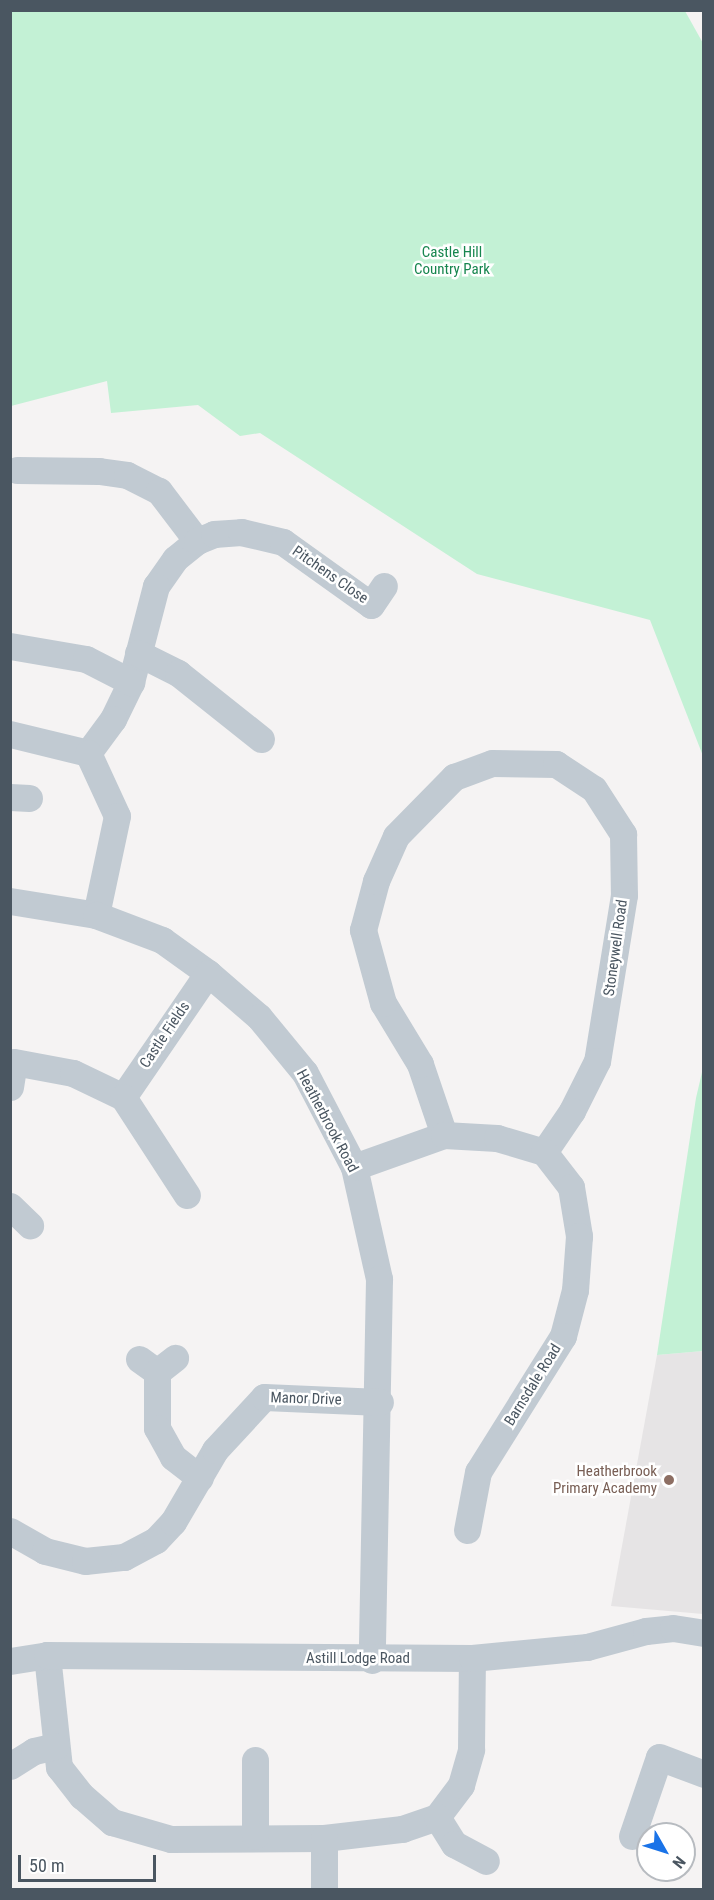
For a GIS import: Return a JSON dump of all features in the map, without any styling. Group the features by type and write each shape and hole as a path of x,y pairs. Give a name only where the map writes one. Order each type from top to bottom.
{"street":[{"path":"17,470 99,471 127,475 159,491 197,541"},
{"name":"Pitchens Close","path":"88,753 113,719 131,682 156,586 175,559 197,541 214,534 241,532 284,542 371,605 384,586"},
{"path":"10,646 86,659 131,682"},
{"path":"138,653 178,673 261,739"},
{"path":"10,734 88,753 117,816 96,915"},
{"name":"Stoneywell Road","path":"444,1135 420,1064 383,1003 363,930 376,881 396,836 454,777 492,763 556,764 594,789 623,834 624,895 597,1061 572,1111 544,1152"},
{"name":"Heatherbrook Road","path":"10,901 96,915 162,940 208,973 259,1017 305,1073 354,1167 379,1279 380,1402 372,1660"},
{"name":"Castle Fields","path":"123,1097 208,973"},
{"path":"10,1087 14,1062 73,1073 123,1097 187,1196"},
{"path":"354,1167 444,1135 497,1138 544,1152"},
{"name":"Barnsdale Road","path":"467,1530 478,1472 563,1336 575,1290 579,1236 571,1187 544,1152"},
{"path":"10,1206 30,1225"},
{"path":"157,1363 157,1428 173,1457 200,1478"},
{"name":"Manor Drive","path":"10,1531 45,1551 85,1561 124,1557 156,1540 200,1478 215,1450 264,1397 380,1402"},
{"name":"Astill Lodge Road","path":"10,1661 47,1655 372,1660 472,1658 587,1647 646,1631 673,1628 704,1633"},
{"path":"47,1655 59,1767 82,1796 112,1822 171,1839 255,1836 324,1838 402,1829 437,1817 460,1785 471,1749 472,1658"},
{"path":"10,1766 33,1751 55,1746"},
{"path":"632,1836 659,1757 704,1774"},
{"path":"255,1760 255,1836"},
{"path":"437,1817 454,1844 486,1861"},
{"path":"324,1838 324,1890"}],"shaded area":[{"name":"Heatherbrook Primary Academy","path":"703,1351 703,1614 611,1606 657,1355"}],"green space":[{"name":"Castle Hill Country Park","path":"11,10 685,11 704,45 703,756 650,620 477,574 260,433 240,436 198,405 111,413 107,381 11,406"},
{"path":"703,1068 703,1351 657,1355 696,1098"}],"place":[{"name":"Heatherbrook Primary Academy","path":"669,1480"}]}
